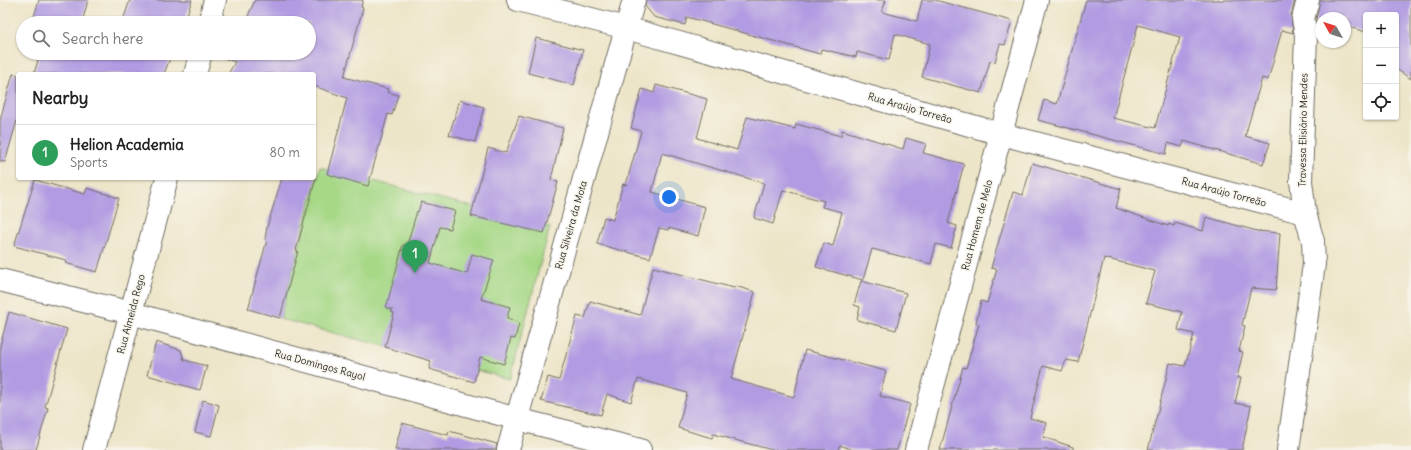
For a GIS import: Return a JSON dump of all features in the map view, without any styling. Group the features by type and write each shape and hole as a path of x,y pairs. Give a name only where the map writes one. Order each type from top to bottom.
{"street":[{"path":"211,16 215,0"},
{"name":"Rua Araújo Torreão","path":"518,0 626,28 1001,134 1304,213"},
{"name":"Rua Silveira da Mota","path":"508,450 634,0"},
{"name":"Rua Homem de Melo","path":"916,450 1037,0"},
{"name":"Travessa Elisiário Mendes","path":"1288,450 1314,264 1313,241 1304,213 1301,181 1306,35 1303,19 1308,0"},
{"path":"196,72 199,60"},
{"name":"Rua Almeida Rego","path":"94,450 166,180"},
{"name":"Rua Domingos Rayol","path":"0,280 131,313 517,419 640,450"}],"green space":[{"path":"320,167 550,227 510,379 280,319"}],"building":[{"path":"39,0 88,0 84,16 34,16"},
{"path":"130,0 192,0 186,16 124,16"},
{"path":"255,0 363,0 361,7 363,8 344,77 388,89 387,92 398,95 392,115 388,114 368,186 327,174 347,98 316,87 316,72 229,72 235,62 229,60 316,60 316,16 248,16"},
{"path":"646,0 886,0 882,12 917,21 922,0 935,0 1012,21 1005,45 1000,44 995,62 990,61 981,93 922,77 930,44 895,34 889,60 857,52 856,57 821,49 820,54 687,17 685,25 654,17 645,6"},
{"path":"1086,0 1295,0 1291,16 1293,33 1282,30 1268,80 1262,78 1245,136 1270,143 1263,164 1184,141 1182,147 1168,143 1166,154 1038,120 1044,100 1057,104","holes":["1138,25 1180,37 1155,128 1113,118"]},
{"path":"1320,0 1411,0 1411,79 1399,71 1399,12 1363,12 1363,31 1351,28 1351,12 1317,12"},
{"path":"536,38 583,50 574,85 528,73"},
{"path":"38,60 169,60 165,72 35,72"},
{"path":"13,74 16,75 16,124 5,162 0,161 0,120"},
{"path":"656,85 707,99 697,138 737,150 747,117 795,129 796,124 841,136 842,130 903,149 906,138 926,144 923,153 964,164 948,223 957,226 951,248 936,244 931,264 872,249 863,280 816,267 824,243 833,246 842,212 822,207 824,201 783,190 773,224 754,218 764,183 662,153 652,192 705,207 698,236 669,228 668,230 659,228 650,258 597,244 604,217 613,220 623,184 626,185 641,131 631,128 642,89 654,93"},
{"path":"460,100 484,107 475,142 449,135"},
{"path":"519,116 563,128 551,180 558,182 544,233 471,216 488,148 506,153"},
{"path":"1032,163 1121,189 1116,208 1168,226 1169,224 1174,226 1175,223 1203,231 1206,217 1257,231 1280,233 1276,290 1251,288 1242,325 1245,326 1239,351 1243,352 1237,378 1241,378 1235,403 1251,406 1242,450 1148,450 1170,363 1185,366 1194,334 1178,330 1182,312 1146,303 1155,271 1104,258 1078,362 1066,360 1062,371 1043,366 1030,418 1047,423 1043,437 1073,447 1073,450 940,450 963,367 966,368 979,324 976,323 981,301 987,303 997,269 991,268 1013,192 1023,195"},
{"path":"35,180 85,194 87,188 119,198 97,272 65,263 66,260 14,246"},
{"path":"281,180 315,180 296,250 298,251 280,318 248,309 267,240 265,239 267,227"},
{"path":"421,202 455,211 450,229 440,227 430,263 467,274 472,254 494,260 481,299 510,307 507,318 519,323 515,339 511,338 504,364 480,357 474,382 429,369 431,361 385,347 394,313 391,312 393,310 386,308 403,245 407,245"},
{"path":"653,267 755,292 731,379 794,397 805,350 886,371 880,396 910,404 897,450 853,450 840,445 838,450 772,450 713,434 712,438 678,428 687,393 638,379 631,402 607,394 601,415 541,401 548,377 559,380 577,316 585,318 590,301 640,315"},
{"path":"861,281 906,293 896,330 857,320 860,307 854,305"},
{"path":"9,312 67,329 45,407 48,408 36,450 0,450 0,346"},
{"path":"156,342 181,350 184,360 207,366 200,390 147,375"},
{"path":"203,400 219,405 211,436 195,432"},
{"path":"402,423 448,435 449,431 497,444 496,450 395,450"}],"place":[{"name":"Helion Academia","path":"415,273"}]}
